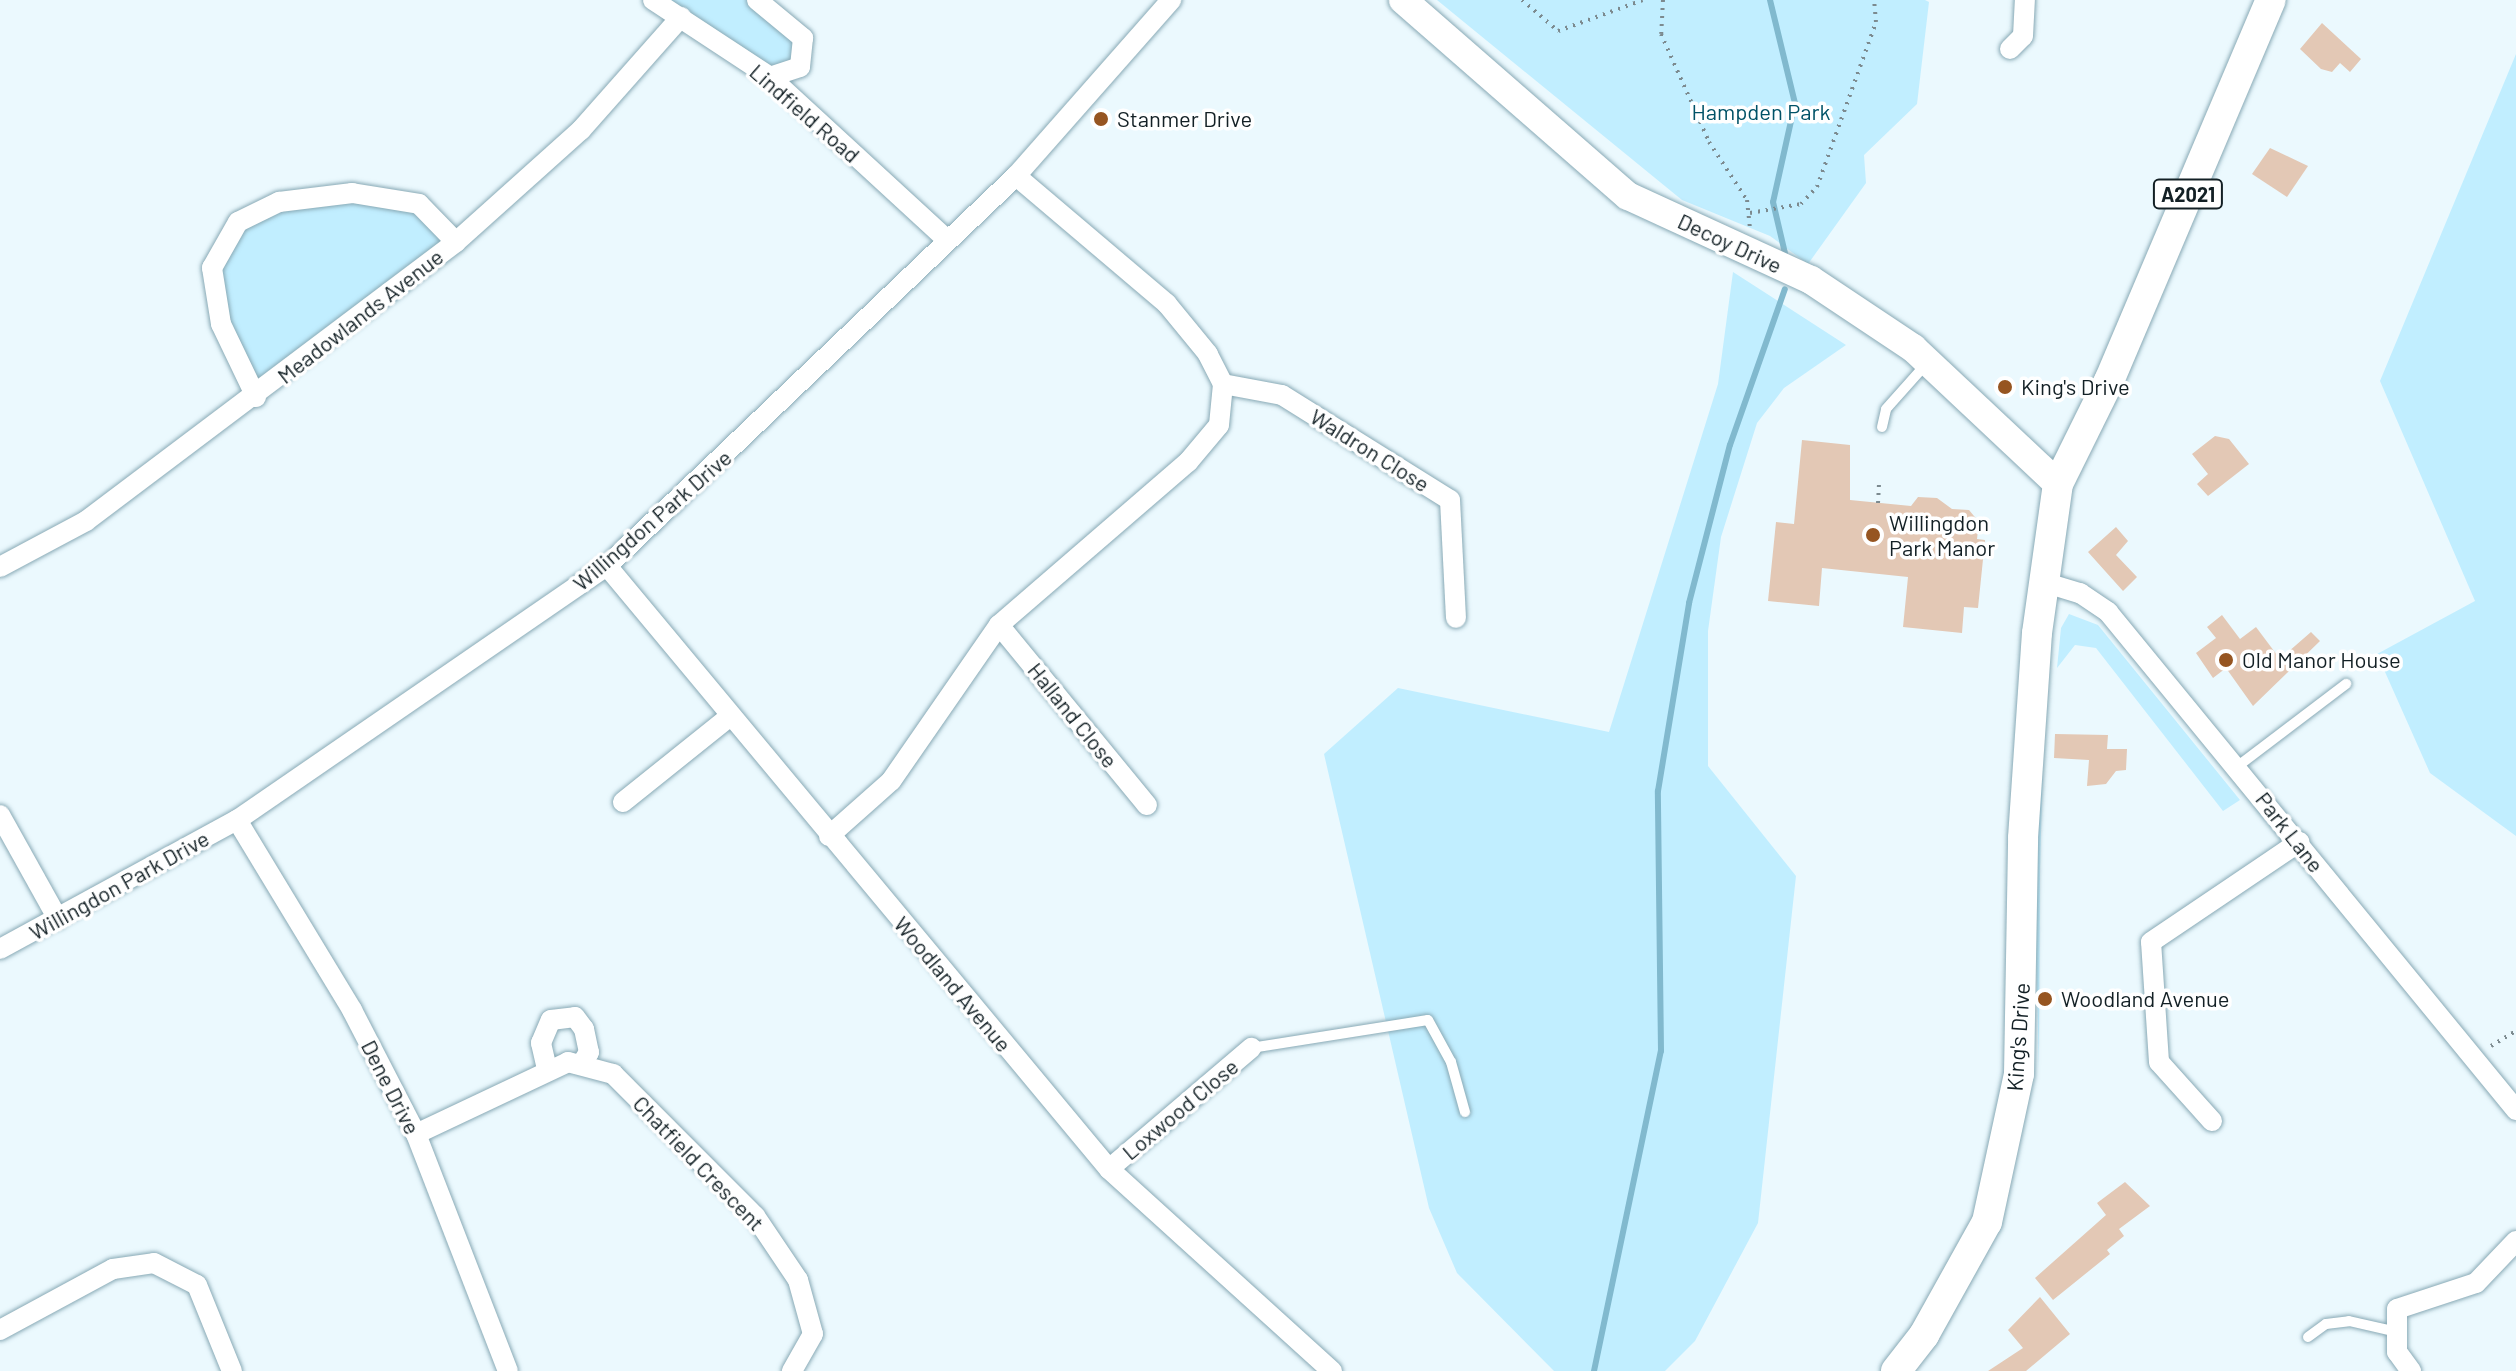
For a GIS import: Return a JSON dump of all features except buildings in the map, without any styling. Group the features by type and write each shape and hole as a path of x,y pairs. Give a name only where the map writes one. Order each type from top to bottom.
{"main road":[{"name":"King's Drive","path":"1896,1371 1924,1335 1987,1222 2019,1074 2023,838 2043,582 2058,484 2109,381 2271,0"}],"street":[{"name":"Lindfield Road","path":"653,0 770,77 947,240"},
{"path":"757,0 803,38 800,67 770,77"},
{"name":"Willingdon Park Drive","path":"0,949 237,820 607,566 760,425 1016,176 1171,0"},
{"name":"Decoy Drive","path":"1403,0 1628,196 1811,280 1928,362 2058,484"},
{"path":"2010,49 2023,36 2025,0"},
{"name":"Meadowlands Avenue","path":"0,567 86,521 256,397 456,242 581,130 681,17"},
{"path":"829,836 891,781 999,625 1188,462 1219,425 1223,384 1208,354 1167,304 1016,176"},
{"path":"256,397 221,324 212,268 238,222 279,202 352,193 419,204 456,242"},
{"name":"Waldron Close","path":"1223,384 1282,395 1450,500 1456,618"},
{"name":"Woodland Avenue","path":"607,566 729,717 1109,1169 1332,1371"},
{"name":"Park Lane","path":"2043,582 2080,593 2108,612 2238,766 2516,1110"},
{"name":"Halland Close","path":"999,625 1147,805"},
{"path":"623,802 729,717"},
{"path":"0,815 58,919"},
{"name":"Dene Drive","path":"237,820 352,1010 416,1134 508,1371"},
{"path":"2212,1121 2159,1062 2151,942 2299,842"},
{"path":"416,1134 547,1069 582,1063 589,1052 584,1029 575,1017 551,1020 541,1043 547,1069"},
{"name":"Loxwood Close","path":"1109,1169 1251,1048"},
{"name":"Chatfield Crescent","path":"582,1063 613,1074 755,1216 810,1311 813,1334 792,1371"},
{"path":"2411,1371 2397,1352 2397,1309 2476,1283 2516,1241"},
{"path":"0,1330 113,1269 154,1263 197,1285 232,1371"}],"lane":[{"path":"1882,427 1886,409 1928,362"},
{"path":"2238,766 2346,684"},
{"path":"1251,1048 1428,1020 1451,1062 1465,1112"},
{"path":"2308,1337 2326,1324 2349,1321 2397,1332"}],"path":[{"path":"1522,0 1558,31 1643,0"},
{"path":"1663,0 1661,34 1709,142 1731,169 1749,213 1752,253"},
{"path":"1749,213 1792,207 1817,187 1832,158 1876,22 1874,0"},
{"path":"1878,503 1879,481"},
{"path":"2472,1058 2516,1031"}],"green space":[{"path":"653,0 757,0 803,38 800,67 770,77"},
{"name":"Hampden Park","path":"1437,0 1929,2 1917,104 1864,155 1866,183 1808,264 1770,236 1682,200"},
{"path":"2516,54 2516,836 2430,773 2377,654 2475,601 2380,381"},
{"path":"279,202 419,204 456,242 256,397 212,268 238,222"},
{"path":"1733,272 1846,345 1784,388 1757,423 1721,537 1708,631 1708,766 1796,876 1758,1223 1695,1341 1665,1371 1554,1371 1457,1273 1429,1208 1324,754 1398,688 1609,732 1718,384"},
{"path":"2069,614 2098,625 2240,800 2223,811 2096,648 2075,645 2057,668 2061,628"},
{"path":"2044,724 2040,870 2039,1070 2034,869"}],"waterway":[{"path":"1770,0 1795,103 1773,202 1785,253"},
{"path":"1594,1371 1661,1051 1658,791 1689,603 1730,445 1785,289"}],"place":[{"name":"Stanmer Drive","path":"1101,119"},
{"name":"King's Drive","path":"2005,387"},
{"name":"Willingdon Park Manor","path":"1873,535"},
{"name":"Old Manor House","path":"2226,660"},
{"name":"Woodland Avenue","path":"2045,999"}]}
